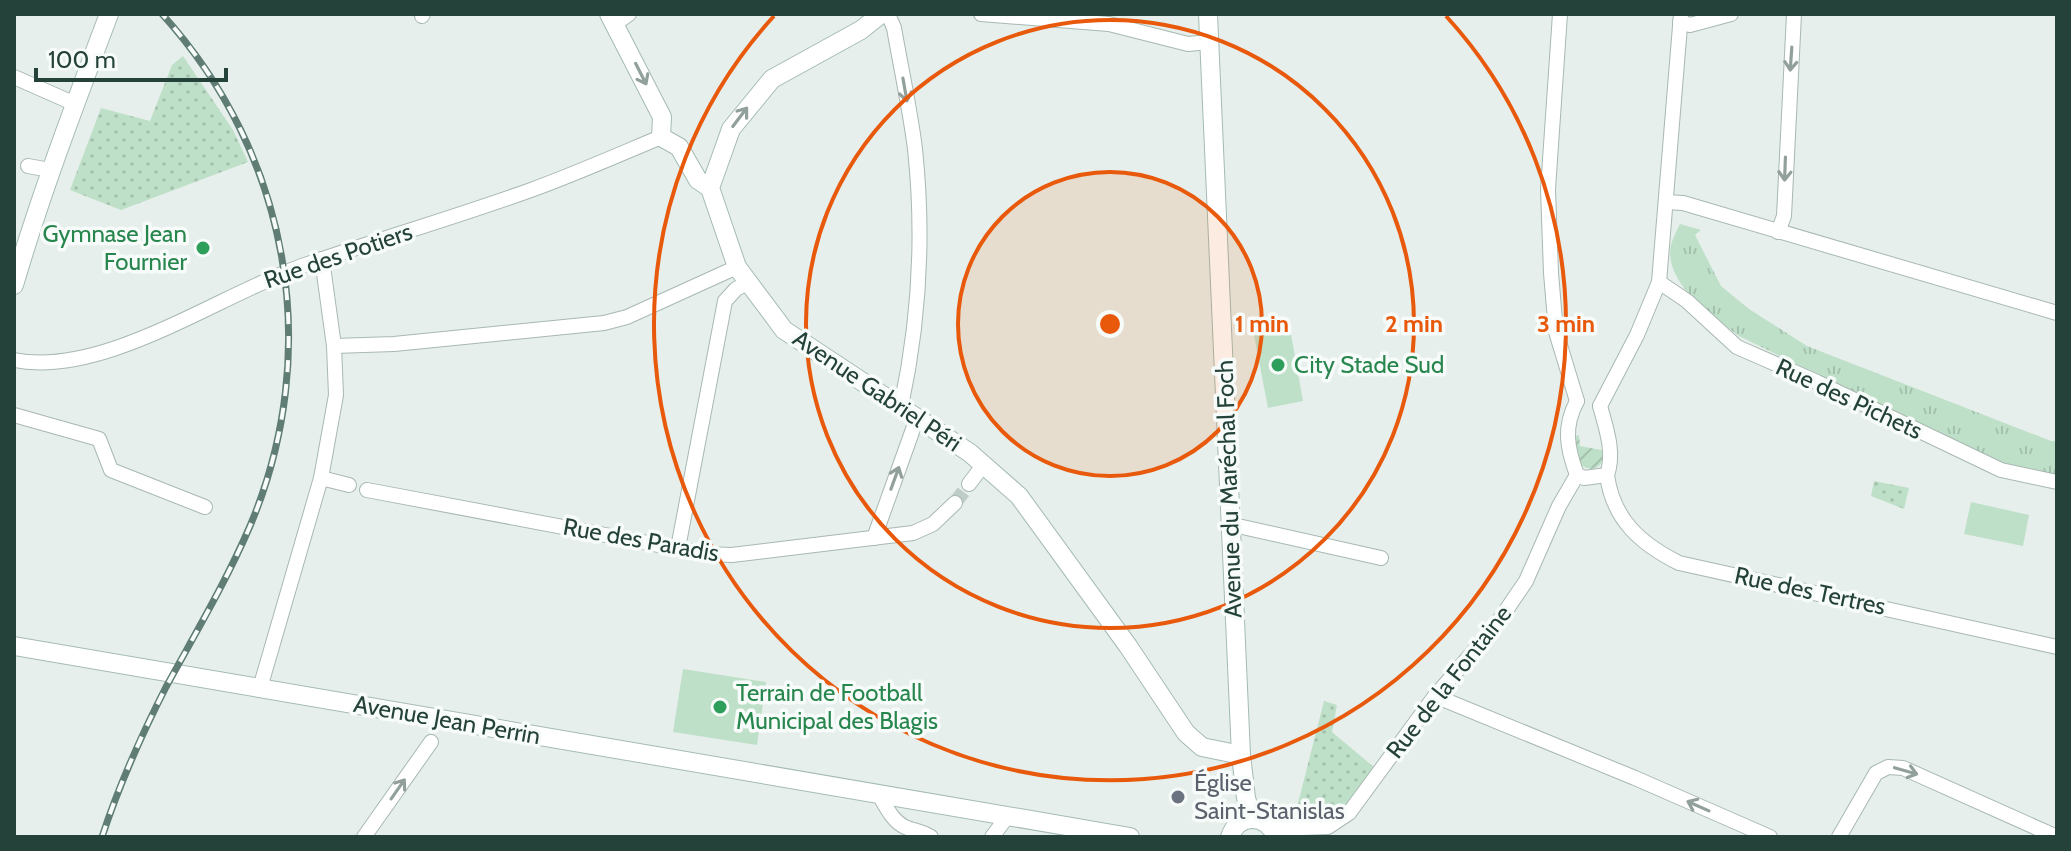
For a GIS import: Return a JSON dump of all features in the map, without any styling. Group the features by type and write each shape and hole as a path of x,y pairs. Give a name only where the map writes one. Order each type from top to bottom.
{"main road":[{"path":"618,17 662,117 661,137 679,147 698,180 710,188 731,129 772,79 861,30 881,14"},
{"name":"Avenue du Maréchal Foch","path":"1208,14 1241,755 1246,798 1252,818"},
{"path":"14,285 50,170 105,15"},
{"name":"Avenue Gabriel Péri","path":"710,188 737,267 784,330 984,464 1032,511 1186,733 1202,747 1241,755"},
{"name":"Avenue Jean Perrin","path":"14,646 1130,837"},
{"path":"1230,837 1241,821 1252,818 1262,820 1275,833"}],"street":[{"path":"888,14 894,28 915,149 919,231 918,288 901,406"},
{"path":"981,14 1109,24 1188,44 1209,42"},
{"path":"1560,14 1548,189 1551,273 1556,332 1577,401 1568,417 1570,459 1577,475 1584,478 1607,475 1611,463 1609,438 1600,406 1637,335 1659,282 1680,18"},
{"path":"1680,18 1690,25 1731,14"},
{"path":"1778,232 1784,216 1794,14"},
{"path":"14,77 73,103"},
{"name":"Rue des Potiers","path":"14,360 46,364 87,356 157,330 272,277 534,189 661,137"},
{"path":"28,166 50,170"},
{"path":"1666,202 1683,203 2057,313"},
{"path":"260,688 321,478 336,395 334,346 322,259"},
{"path":"334,346 394,344 604,323 627,317 737,267"},
{"path":"678,548 725,301 736,289 749,282"},
{"name":"Rue des Pichets","path":"1659,282 1687,301 1737,347 2001,470 2057,482"},
{"path":"1577,401 1589,401 1600,406"},
{"path":"14,415 99,439 111,470 205,507"},
{"path":"874,538 917,418"},
{"path":"969,484 984,464"},
{"name":"Rue de la Fontaine","path":"1275,833 1328,827 1349,813 1435,696 1494,628 1526,581 1559,506 1577,475"},
{"name":"Rue des Tertres","path":"1607,475 1612,501 1622,517 1653,550 1679,563 2057,647"},
{"path":"321,478 349,485"},
{"name":"Rue des Paradis","path":"367,490 678,548 732,555 913,533 933,524 955,503"},
{"path":"1229,524 1381,558"},
{"path":"1435,696 1770,837"},
{"path":"364,837 431,742"},
{"path":"1839,837 1876,773 1888,767 1903,768 2057,837"},
{"path":"879,795 892,817 903,826 931,837"},
{"path":"992,837 1007,817"}],"green space":[{"path":"183,56 233,130 248,162 121,210 70,190 101,108 150,121 172,65"},
{"path":"1680,224 1701,230 1695,235 1721,286 1749,309 1807,346 2057,441 2057,477 2002,465 1739,336 1696,301 1678,279 1670,254"},
{"name":"City Stade Sud","path":"1289,323 1303,401 1268,408 1253,330"},
{"path":"1579,435 1580,446 1606,451 1597,467 1579,464 1573,437"},
{"path":"1874,481 1909,488 1904,509 1871,496"},
{"path":"1971,502 2029,515 2023,546 1964,534"},
{"name":"Terrain de Football Municipal des Blagis","path":"683,669 766,682 757,745 673,732"},
{"path":"1324,701 1337,705 1332,732 1375,768 1351,800 1332,816 1321,820 1294,819"}],"tunnel":[{"path":"955,503 969,484"}],"railway":[{"path":"102,837 148,724 221,588 250,526 273,460 285,392 288,324 282,257 266,192 240,129 206,69 162,14"}],"place":[{"name":"Gymnase Jean Fournier","path":"203,248"},
{"name":"City Stade Sud","path":"1278,365"},
{"name":"Terrain de Football Municipal des Blagis","path":"720,707"},
{"name":"Église Saint-Stanislas","path":"1178,797"}]}
